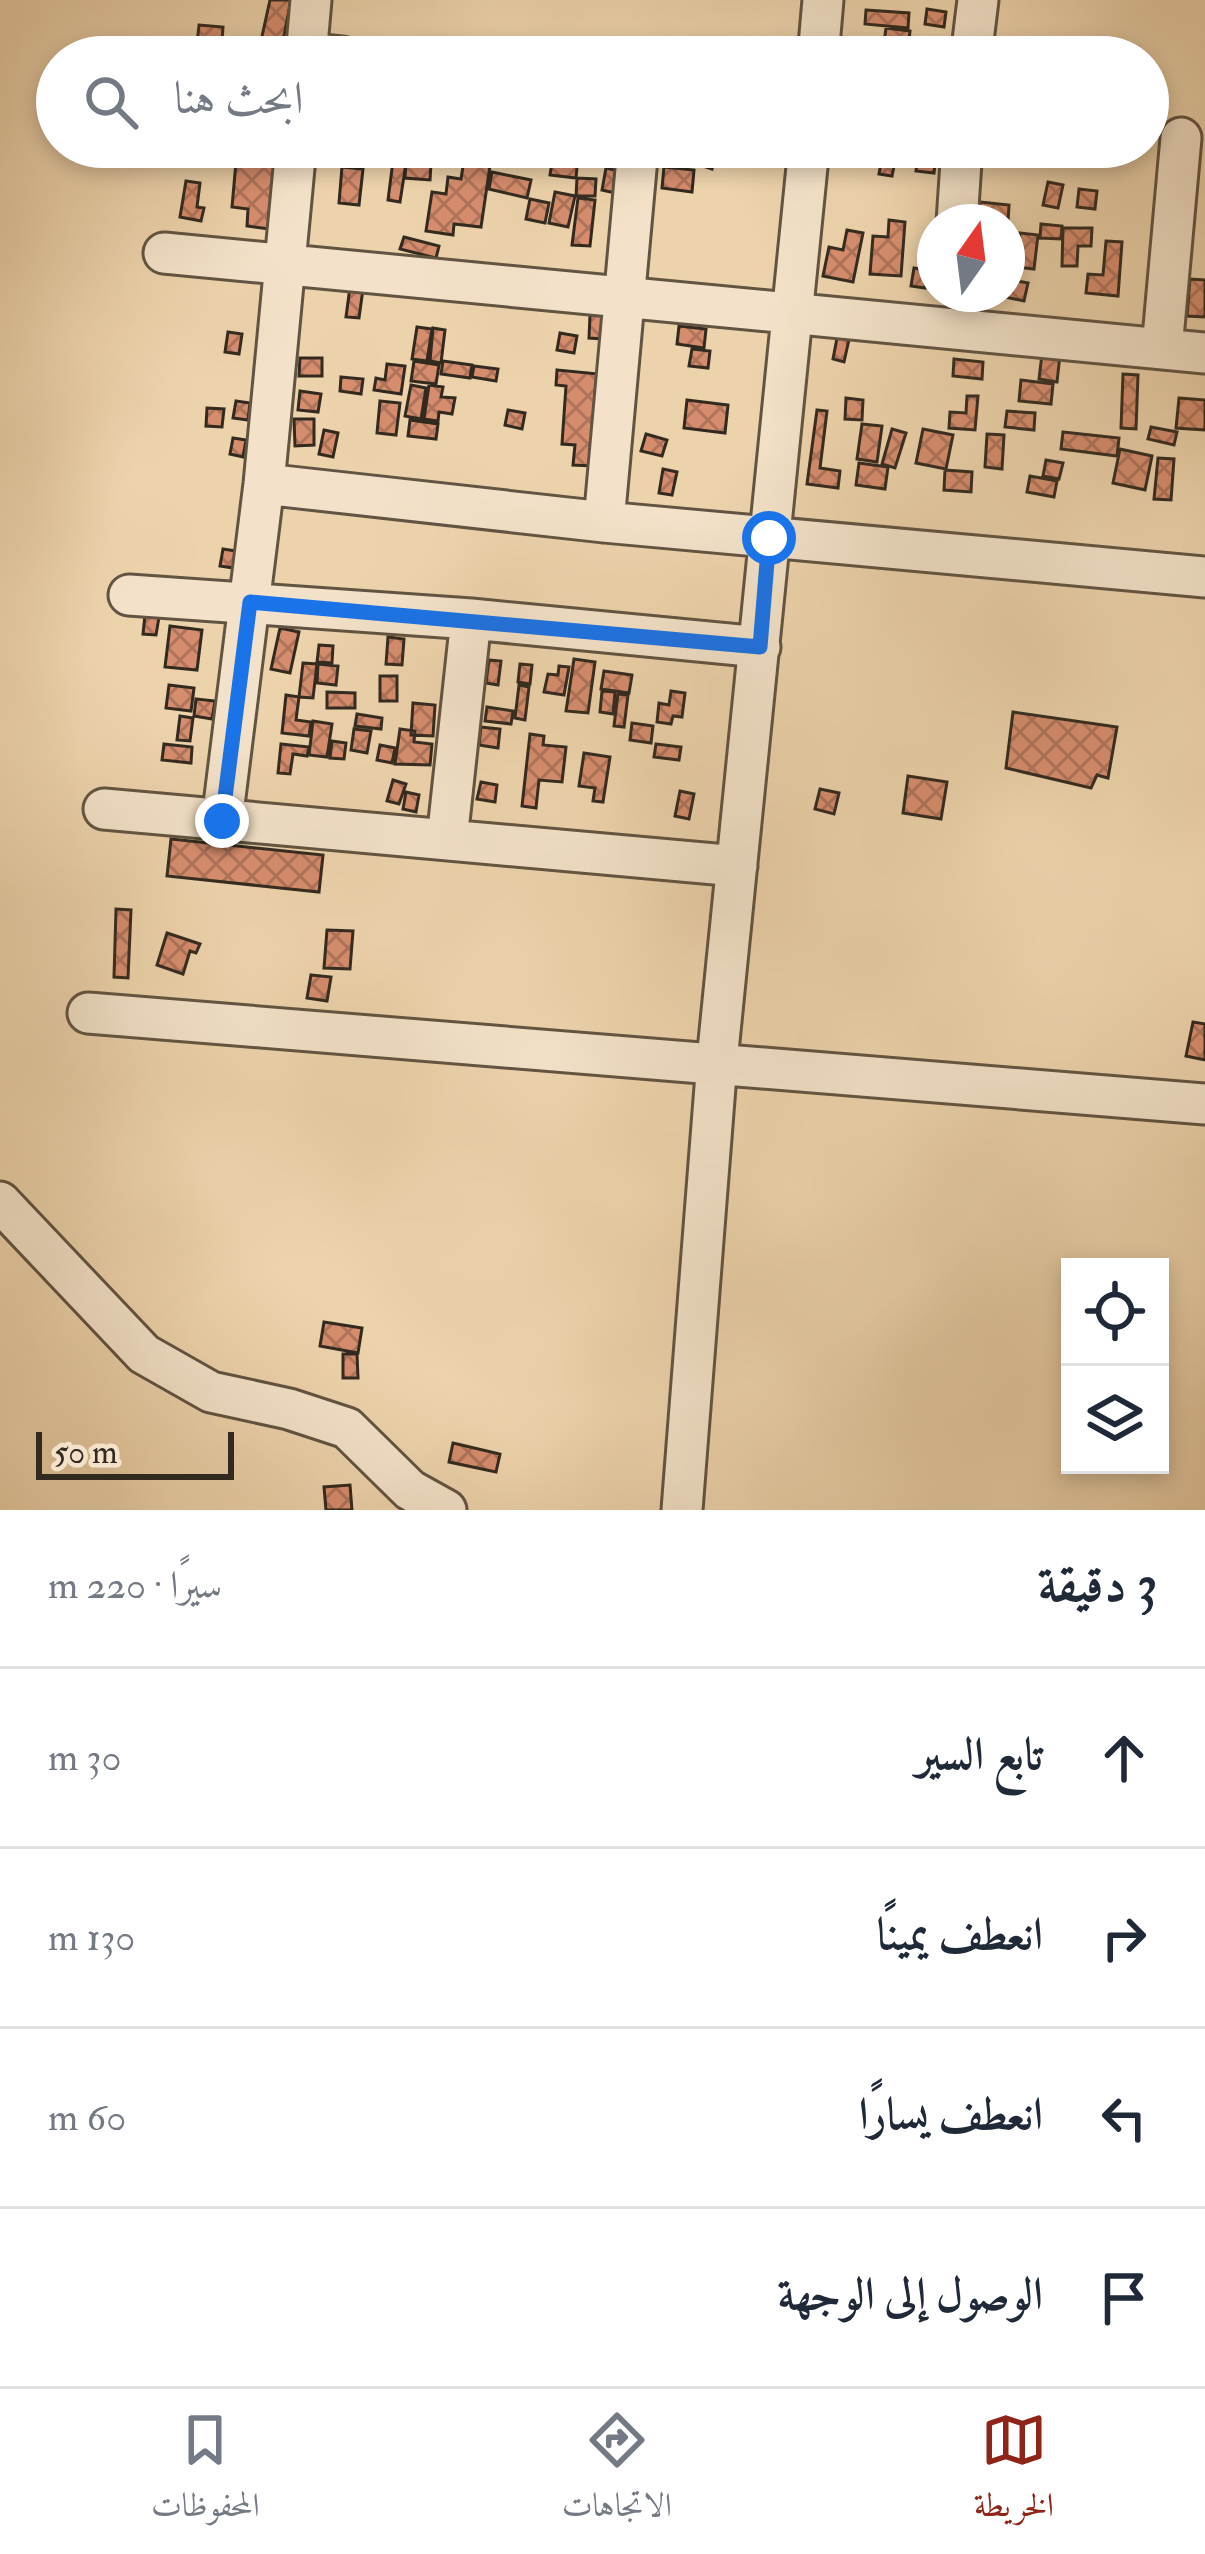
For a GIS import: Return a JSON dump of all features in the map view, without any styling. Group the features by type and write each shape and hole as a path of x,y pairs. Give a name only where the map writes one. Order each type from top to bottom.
{"street":[{"path":"311,0 316,36"},
{"path":"820,36 823,0"},
{"path":"974,36 978,0"},
{"path":"1162,349 1178,138"},
{"path":"222,821 264,484 294,168"},
{"path":"604,522 636,168"},
{"path":"682,1510 717,1061 807,168"},
{"path":"958,204 961,168"},
{"path":"164,253 792,314 917,312"},
{"path":"957,312 1205,353"},
{"path":"264,484 604,522 1205,577"},
{"path":"129,595 760,647"},
{"path":"447,840 471,620"},
{"path":"104,809 737,866"},
{"path":"88,1013 1205,1104"},
{"path":"0,1202 144,1354 211,1391 347,1428 410,1490 446,1510"}],"building":[{"path":"270,0 291,0 284,36 262,36"},
{"path":"927,9 946,12 944,27 925,24"},
{"path":"866,10 909,13 908,28 865,24"},
{"path":"199,25 223,27 222,36 198,36"},
{"path":"886,28 910,31 909,36 885,36"},
{"path":"235,168 277,168 270,229 247,226 248,209 232,207"},
{"path":"342,168 363,169 359,205 339,203"},
{"path":"392,168 405,168 400,202 388,200"},
{"path":"406,168 431,168 430,180 405,178"},
{"path":"463,168 490,168 481,227 454,224 453,235 426,231 432,192 446,194 448,177 461,179"},
{"path":"551,168 577,168 576,178 550,175"},
{"path":"606,168 619,171 615,193 602,190"},
{"path":"664,168 694,170 692,192 662,188"},
{"path":"880,168 894,168 892,176 879,174"},
{"path":"492,172 531,180 527,198 489,189"},
{"path":"577,178 596,179 595,196 576,196"},
{"path":"186,181 200,183 197,207 204,208 201,221 180,217"},
{"path":"1048,182 1063,185 1058,208 1043,205"},
{"path":"1079,189 1097,191 1095,209 1077,207"},
{"path":"555,192 575,196 568,227 549,223"},
{"path":"578,198 595,200 590,246 572,245"},
{"path":"530,199 549,203 545,223 526,219"},
{"path":"889,220 905,222 901,276 870,274 873,236 888,237"},
{"path":"1041,224 1062,226 1061,239 1040,238"},
{"path":"1063,228 1092,228 1091,246 1078,246 1077,266 1062,266"},
{"path":"847,230 863,233 853,282 823,276 829,247 843,250"},
{"path":"1025,234 1038,235 1034,269 1025,268"},
{"path":"404,237 439,246 436,258 400,249"},
{"path":"1106,241 1122,242 1118,296 1086,293 1088,274 1103,275"},
{"path":"1190,279 1205,280 1205,317 1187,316"},
{"path":"350,287 363,289 359,318 346,317"},
{"path":"590,315 605,316 603,339 589,338"},
{"path":"679,326 706,329 704,348 677,344"},
{"path":"417,327 432,329 427,361 412,359"},
{"path":"433,328 445,330 441,363 430,361"},
{"path":"228,332 242,334 239,354 225,352"},
{"path":"560,333 577,336 574,353 557,350"},
{"path":"838,333 850,335 844,362 833,359"},
{"path":"692,349 710,351 708,368 689,366"},
{"path":"1042,354 1060,355 1057,382 1039,379"},
{"path":"300,358 322,358 322,376 299,376"},
{"path":"954,359 983,362 982,379 953,376"},
{"path":"414,361 439,365 436,384 411,381"},
{"path":"443,361 472,365 470,378 441,374"},
{"path":"387,364 405,366 401,394 374,390 376,378 385,380"},
{"path":"474,366 498,369 496,381 472,377"},
{"path":"557,370 599,374 593,466 573,465 575,445 562,444 566,386 556,385"},
{"path":"1123,374 1138,375 1136,429 1121,428"},
{"path":"341,377 363,379 361,394 340,391"},
{"path":"1021,380 1053,384 1051,404 1019,401"},
{"path":"411,385 426,388 421,419 405,416"},
{"path":"429,385 443,387 441,397 455,398 452,414 439,412 438,421 424,419"},
{"path":"300,391 321,394 318,412 298,410"},
{"path":"967,396 978,396 975,430 949,428 950,412 966,413"},
{"path":"846,398 863,400 862,420 845,419"},
{"path":"1179,398 1205,400 1205,430 1176,428"},
{"path":"687,400 728,405 725,433 684,428"},
{"path":"236,401 250,403 248,420 233,418"},
{"path":"380,401 400,403 396,435 377,433"},
{"path":"207,408 224,409 222,427 206,426"},
{"path":"508,410 525,413 522,429 505,425"},
{"path":"817,410 827,411 820,468 840,471 838,488 807,484"},
{"path":"1007,411 1035,413 1034,430 1005,427"},
{"path":"294,419 314,419 314,445 295,446"},
{"path":"410,420 438,424 436,439 408,436"},
{"path":"862,424 882,426 877,462 857,459"},
{"path":"1151,427 1177,432 1174,445 1148,439"},
{"path":"892,429 906,433 895,468 882,464"},
{"path":"923,429 953,435 946,469 916,463"},
{"path":"324,430 338,433 333,457 319,454"},
{"path":"1063,432 1119,438 1117,456 1061,449"},
{"path":"646,434 667,440 662,456 641,451"},
{"path":"987,434 1004,435 1002,469 985,467"},
{"path":"233,438 246,440 243,457 230,454"},
{"path":"1120,449 1152,456 1145,490 1113,483"},
{"path":"1158,458 1174,459 1171,500 1154,499"},
{"path":"1046,460 1063,463 1059,479 1043,476"},
{"path":"859,463 888,467 885,489 856,485"},
{"path":"663,469 677,472 672,495 659,493"},
{"path":"945,470 972,472 971,492 944,490"},
{"path":"1030,476 1057,481 1054,497 1027,492"},
{"path":"223,549 236,551 233,568 220,566"},
{"path":"145,615 159,617 156,635 143,634"},
{"path":"170,626 202,630 197,670 165,667"},
{"path":"280,628 299,632 290,673 271,669"},
{"path":"388,637 404,639 402,665 386,664"},
{"path":"319,645 333,646 332,663 317,662"},
{"path":"574,659 595,662 588,713 566,711"},
{"path":"489,660 501,661 498,685 486,683"},
{"path":"303,663 317,664 313,698 299,697"},
{"path":"318,664 338,666 336,685 317,683"},
{"path":"520,664 532,665 530,684 518,682"},
{"path":"559,666 569,667 564,695 544,692 548,674 558,675"},
{"path":"604,671 632,675 629,693 601,689"},
{"path":"380,676 397,676 397,701 380,701"},
{"path":"169,685 194,688 191,711 166,708"},
{"path":"519,685 529,687 525,720 515,718"},
{"path":"602,691 615,692 613,714 600,712"},
{"path":"671,691 685,693 682,717 673,716 671,724 657,722 659,703 669,705"},
{"path":"327,692 355,693 355,708 327,708"},
{"path":"618,694 628,695 624,727 614,726"},
{"path":"286,695 299,697 296,720 311,722 309,736 282,733"},
{"path":"196,699 215,701 212,719 194,716"},
{"path":"413,703 435,705 433,736 411,735"},
{"path":"487,707 513,711 511,724 485,721"},
{"path":"1013,712 1117,727 1108,778 1097,775 1091,788 1006,768"},
{"path":"357,714 382,718 381,729 355,726"},
{"path":"180,716 193,718 190,741 177,740"},
{"path":"313,721 332,724 327,757 309,755"},
{"path":"632,723 653,726 651,743 630,740"},
{"path":"481,727 500,729 498,748 479,745"},
{"path":"354,729 371,731 367,753 351,750"},
{"path":"400,729 415,731 414,742 432,744 430,765 395,764"},
{"path":"530,734 544,736 543,745 566,747 562,782 539,780 536,808 522,806"},
{"path":"332,741 346,743 344,759 330,758"},
{"path":"164,744 192,747 191,763 162,760"},
{"path":"281,744 309,747 307,756 293,754 290,774 278,773"},
{"path":"656,744 681,747 679,760 654,757"},
{"path":"380,745 395,748 392,763 377,760"},
{"path":"584,753 610,757 603,802 593,801 595,788 579,786"},
{"path":"908,776 947,782 941,819 903,813"},
{"path":"393,780 406,784 399,804 387,801"},
{"path":"481,782 497,785 495,802 477,799"},
{"path":"820,789 839,793 834,814 815,809"},
{"path":"680,791 694,794 689,819 675,816"},
{"path":"406,792 419,795 416,812 403,809"},
{"path":"171,839 323,855 319,892 167,876"},
{"path":"116,909 131,910 128,978 114,977"},
{"path":"327,930 353,931 350,969 324,968"},
{"path":"167,933 200,944 196,953 190,951 183,974 157,965"},
{"path":"311,975 331,977 327,1001 307,998"},
{"path":"1193,1022 1205,1024 1205,1060 1186,1056"},
{"path":"324,1322 362,1328 358,1353 320,1346"},
{"path":"343,1354 357,1354 358,1378 343,1378"},
{"path":"453,1443 500,1454 496,1472 449,1462"},
{"path":"350,1485 352,1510 326,1510 324,1487"}],"route":[{"path":"222,821 250,602 760,647 769,538"}]}
